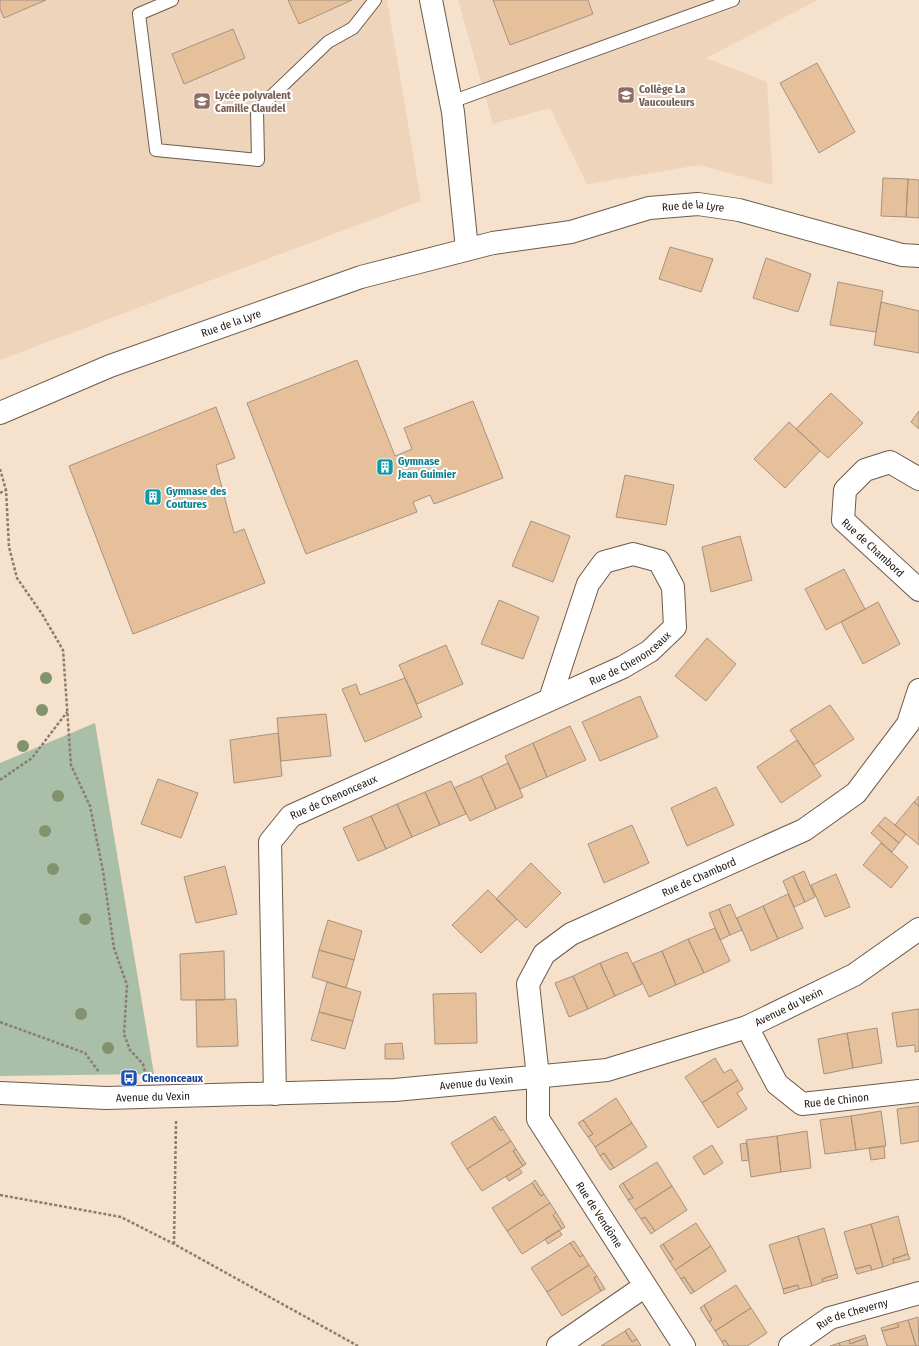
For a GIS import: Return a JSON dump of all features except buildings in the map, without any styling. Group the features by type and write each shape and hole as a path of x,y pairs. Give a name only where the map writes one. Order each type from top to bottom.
{"street":[{"path":"431,0 451,102 467,249"},
{"name":"Rue de la Lyre","path":"0,413 110,366 361,277 493,243 571,232 649,208 698,204 739,210 902,255 919,256"},
{"name":"Rue de Chambord","path":"919,479 890,462 865,470 845,490 843,520 919,590"},
{"name":"Rue de Chenonceaux","path":"274,1094 270,842 291,816 550,700 623,667 650,651 675,628 673,587 659,561 633,554 604,562 588,584 550,700"},
{"name":"Rue de Chambord","path":"538,1077 528,984 544,954 571,934 804,830 856,793 908,724 919,690"},
{"name":"Avenue du Vexin","path":"0,1093 106,1098 395,1090 607,1070 747,1027 854,975 919,929"},
{"name":"Rue de Chinon","path":"747,1027 777,1084 802,1104 919,1091"},
{"name":"Rue de Vendôme","path":"538,1077 538,1119 684,1346"},
{"path":"558,1346 645,1286"},
{"name":"Rue de Cheverny","path":"790,1346 830,1318 919,1293"}],"lane":[{"path":"172,0 139,14 156,150 258,160 257,110 328,42 353,28 375,0"},
{"path":"451,102 732,0"}],"path":[{"path":"0,469 6,490 9,547 17,578 42,614 63,650 71,765 90,806 103,871 114,948 127,985 124,1034 130,1050 143,1064 150,1097"},
{"path":"0,492 6,490"},
{"path":"0,780 32,758 67,712"},
{"path":"0,1022 85,1053 99,1071 106,1098"},
{"path":"174,1244 175,1096"},
{"path":"0,1195 121,1217 174,1244 358,1346"}],"shaded area":[{"name":"Lycée polyvalent Camille Claudel","path":"0,0 387,0 421,201 0,360"},
{"name":"Collège La Vaucouleurs","path":"458,0 818,0 706,58 767,82 773,185 699,165 587,184 550,108 493,124"}],"green space":[{"path":"95,723 154,1074 0,1076 0,763"}],"place":[{"name":"Collège La Vaucouleurs","path":"626,95"},
{"name":"Lycée polyvalent Camille Claudel","path":"202,101"},
{"name":"Gymnase Jean Guimier","path":"385,467"},
{"name":"Gymnase des Coutures","path":"153,497"},
{"name":"Chenonceaux","path":"129,1078"}]}
